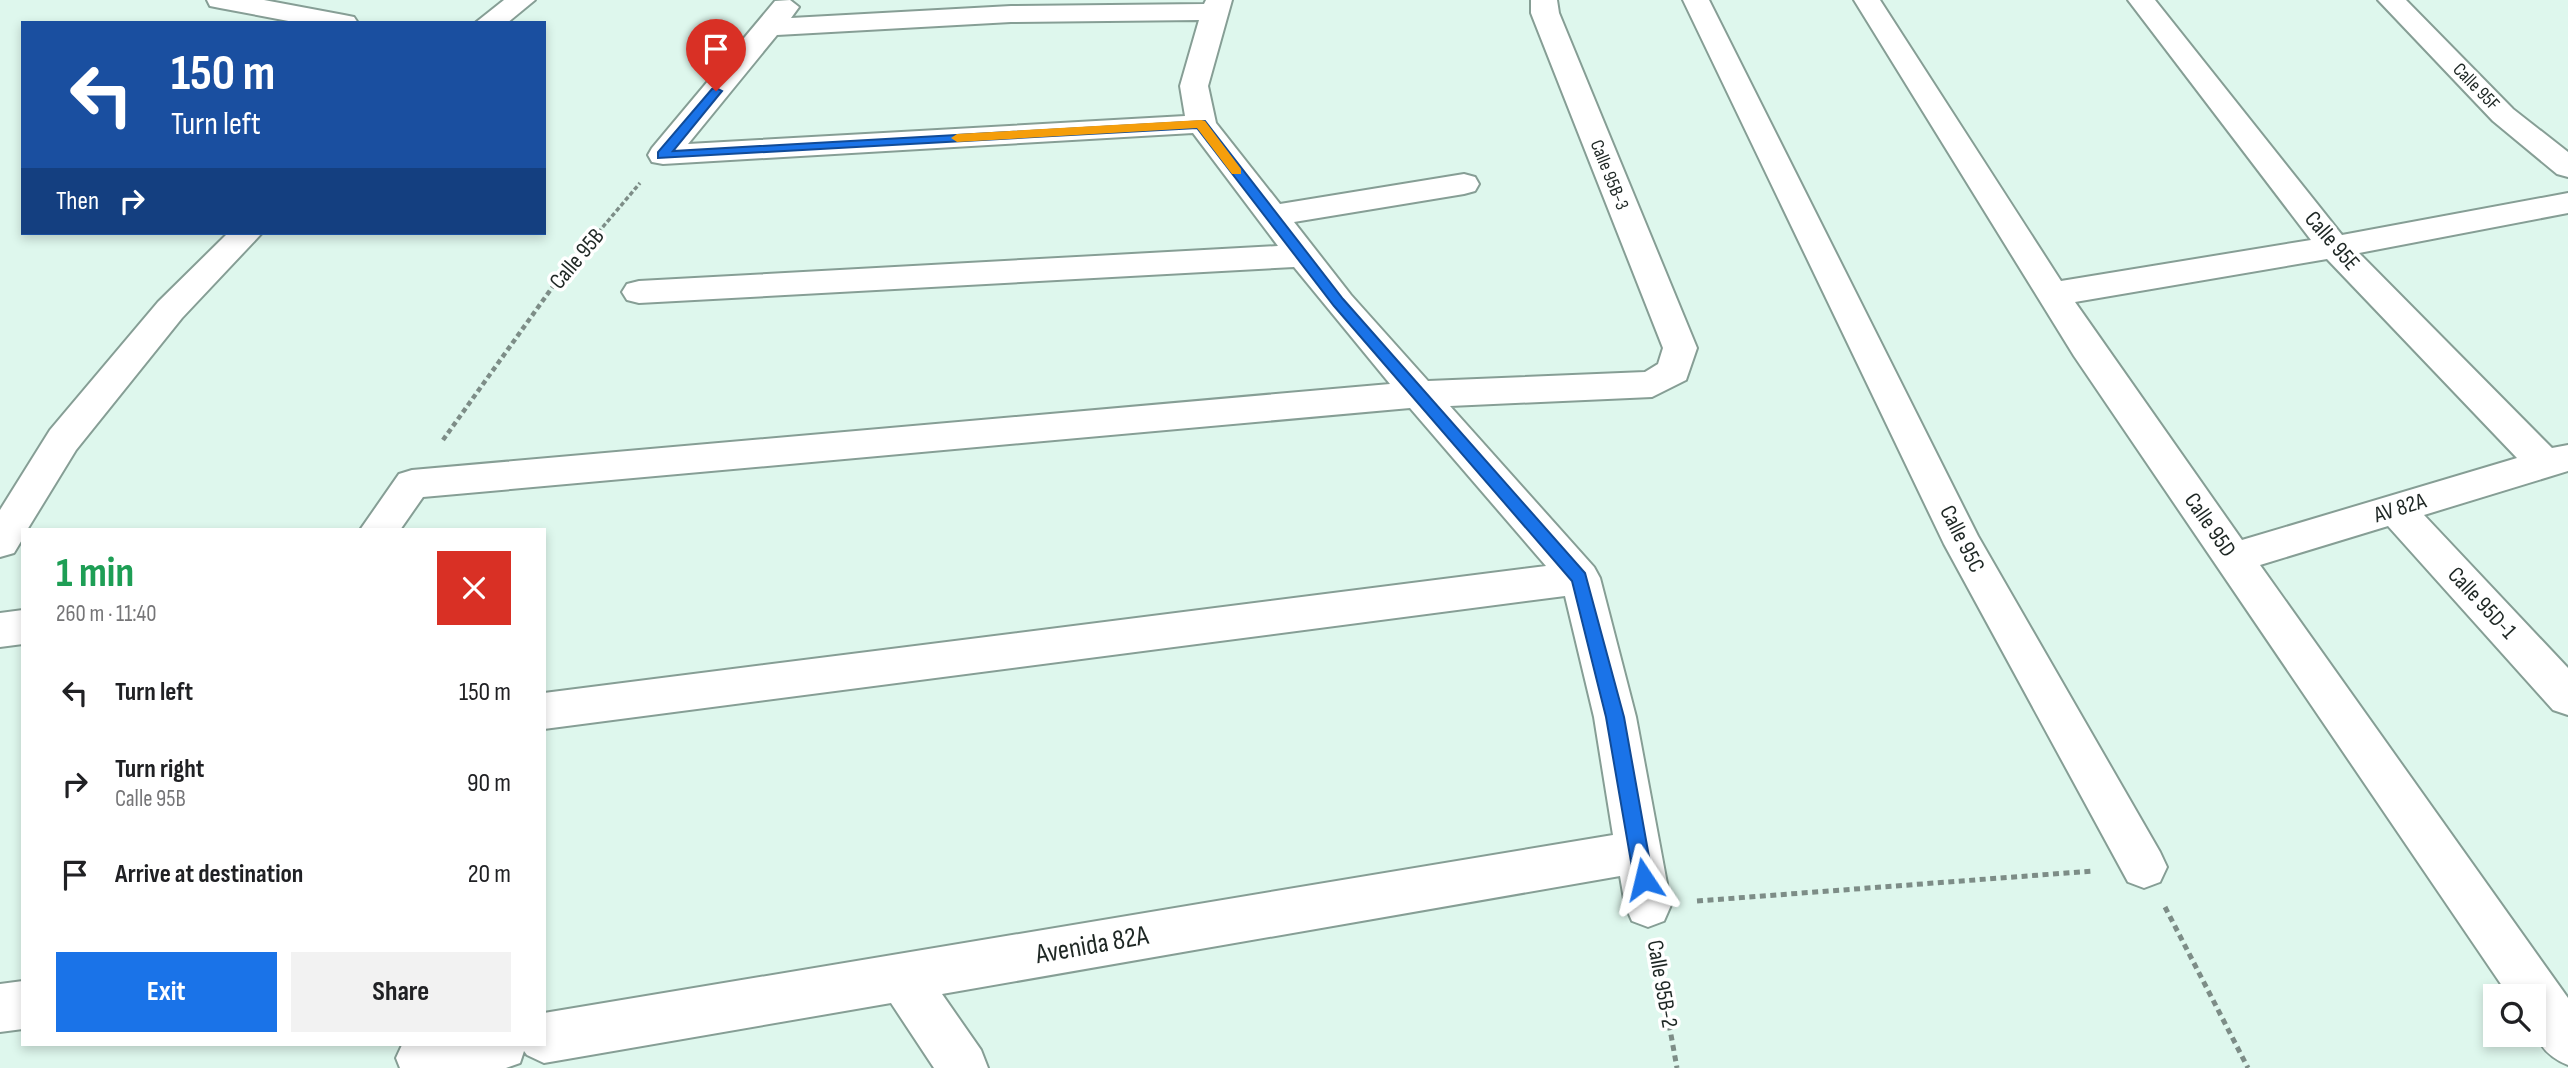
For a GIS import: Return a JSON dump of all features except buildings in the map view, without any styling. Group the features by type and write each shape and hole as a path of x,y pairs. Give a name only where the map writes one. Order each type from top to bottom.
{"street":[{"path":"220,0 333,21"},
{"path":"492,21 523,0"},
{"path":"663,155 791,0"},
{"name":"Calle 95B-3","path":"1419,394 1653,384 1674,371 1680,348 1545,13 1544,0"},
{"name":"Calle 95C","path":"1696,0 1963,544 2144,867"},
{"name":"Calle 95D","path":"1867,0 2053,294 2568,1040"},
{"name":"Calle 95E","path":"2141,0 2334,247 2556,461"},
{"name":"Calle 95F","path":"2391,0 2503,115 2568,167"},
{"path":"769,27 1013,7 1217,6 1194,86 1201,124 1301,256 1580,578 1615,717 1648,905"},
{"path":"663,155 1201,124"},
{"path":"1271,216 1464,184"},
{"path":"2053,294 2334,247 2568,203"},
{"path":"0,542 63,440 170,310 244,235"},
{"path":"639,292 1301,256"},
{"path":"380,528 412,484 1419,394"},
{"name":"AV 82A","path":"2233,558 2556,461"},
{"name":"Calle 95D-1","path":"2395,509 2568,697"},
{"path":"546,711 1580,578"},
{"path":"0,630 21,627"},
{"name":"Avenida 82A","path":"546,1038 1639,852"},
{"path":"902,977 963,1068"},
{"path":"0,1008 21,1005"},
{"path":"420,1057 495,1046"}],"path":[{"name":"Calle 95B","path":"412,484 544,298 663,155"},
{"path":"1648,905 2144,867 2248,1068"},
{"name":"Calle 95B-2","path":"1648,905 1677,1068"}],"slow traffic":[{"path":"957,138 1201,124 1237,172"}],"route":[{"path":"716,91 663,155 1201,124 1339,303 1580,578 1615,717 1644,879"}]}
